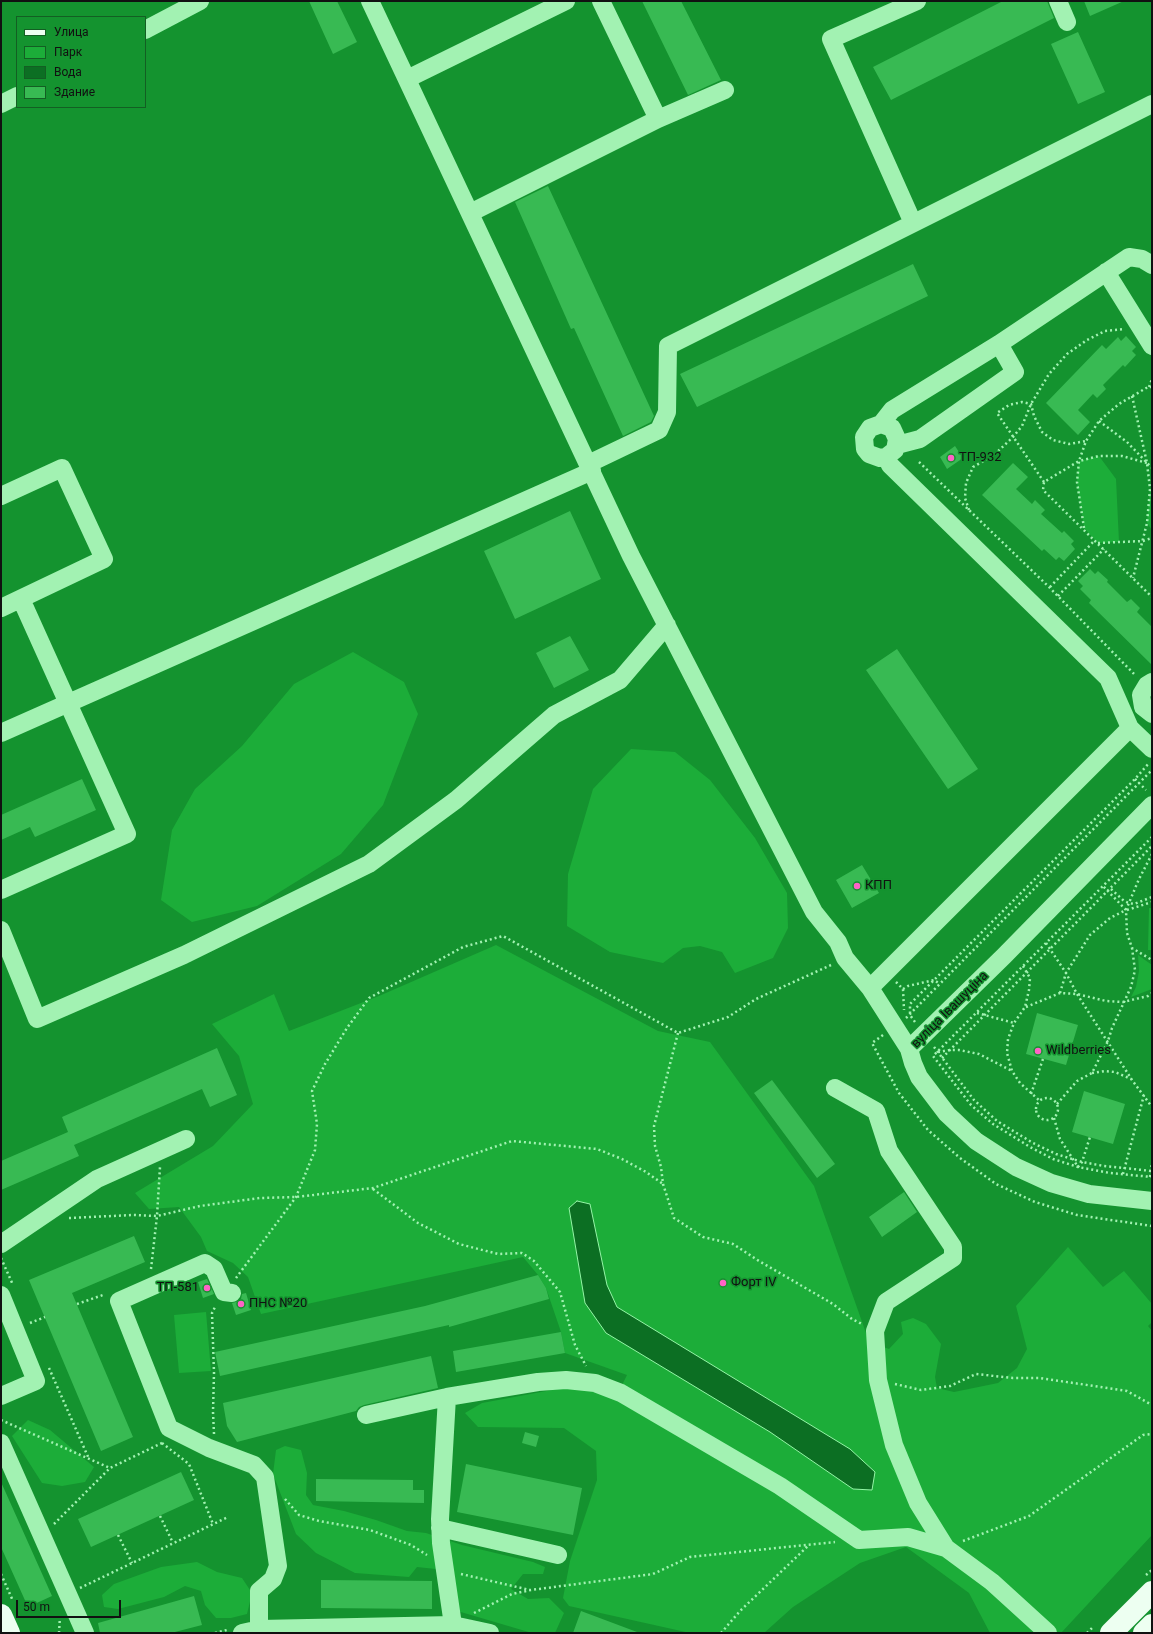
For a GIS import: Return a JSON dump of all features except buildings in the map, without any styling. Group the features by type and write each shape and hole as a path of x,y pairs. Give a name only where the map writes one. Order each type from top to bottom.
{"main road":[{"path":"1111,1633 1152,1592"},
{"path":"1144,1633 1152,1625"}],"street":[{"path":"146,29 200,1"},
{"path":"370,1 631,556 814,912 838,942 845,958 870,988 909,1049"},
{"path":"407,79 566,1"},
{"path":"601,1 658,119"},
{"path":"913,223 831,39 917,1"},
{"path":"1058,1 1067,22"},
{"path":"470,213 658,119 725,90"},
{"path":"1,104 16,96"},
{"path":"1,733 590,468 659,430 667,412 668,346 1152,104"},
{"path":"999,344 1015,372 920,439 891,451 880,458 869,454 864,443 864,437 870,428 881,424 892,410 999,344 1129,257 1142,259 1152,265"},
{"path":"1106,272 1152,346"},
{"path":"881,424 892,428 895,433 890,465 1108,678 1130,728 1152,750"},
{"path":"1,496 62,468 104,559 1,608"},
{"path":"1,890 127,834 67,704 21,599"},
{"path":"1,930 37,1019 184,955 369,864 456,800 554,715 620,680 667,625"},
{"path":"1146,681 1141,695 1143,707 1152,714"},
{"path":"870,988 1130,728"},
{"name":"вуліца Івашуціна","path":"1150,799 1004,956 909,1049 919,1077 947,1114 976,1141 1016,1166 1051,1183 1089,1194 1152,1201"},
{"path":"835,1088 876,1111 889,1151 953,1247 953,1258 886,1302 874,1331 878,1380 894,1445 918,1503 946,1548"},
{"path":"1,1244 97,1179 186,1139"},
{"path":"228,1293 214,1269 205,1263 119,1302 169,1428 216,1451 254,1465 265,1477 278,1566 273,1579 259,1591 260,1629"},
{"path":"1,1295 36,1381 1,1396"},
{"path":"366,1415 447,1397 538,1382 566,1380 595,1383 621,1393 780,1486 859,1540 908,1537 946,1548 992,1582 1048,1633"},
{"path":"447,1397 440,1528 452,1622"},
{"path":"1,1443 85,1633"},
{"path":"440,1528 558,1554"},
{"path":"242,1633 260,1629 289,1631 452,1622 490,1633"}],"path":[{"path":"970,510 965,498 966,483 973,467 994,455 1013,437 1022,426 1031,404 1050,374 1067,354 1087,340 1105,331 1140,327"},
{"path":"1084,528 1077,482 1079,461 1086,441 1099,421 1119,404 1150,387 1152,380"},
{"path":"1132,396 1147,462 1150,489 1149,507 1143,541 1133,578"},
{"path":"1031,404 1022,402 1009,405 997,413 1044,482 1043,490 1084,528 1152,596"},
{"path":"1031,404 1034,416 1042,432 1053,440 1070,444 1086,441"},
{"path":"1099,421 1127,442 1152,468"},
{"path":"1044,482 1079,461 1099,456 1122,456 1147,462"},
{"path":"919,462 1146,681"},
{"path":"1098,543 1143,541 1152,538"},
{"path":"1049,587 1095,540"},
{"path":"1058,596 1104,549"},
{"path":"910,1015 910,1004 1135,779 1152,760"},
{"path":"906,1019 1152,770"},
{"path":"1135,779 1150,799"},
{"path":"1152,837 933,1056 971,1105 993,1124 1030,1148 1053,1159 1078,1167 1123,1174 1151,1177 1152,1163"},
{"path":"942,1058 1152,846"},
{"path":"1092,1073 1131,987 1135,970 1132,948 1127,933 1126,910 1139,879 1152,854"},
{"path":"1103,886 1126,910"},
{"path":"1111,889 1124,900 1134,904 1152,897"},
{"path":"1060,992 1066,973 1090,935 1110,918 1126,910 1152,902"},
{"path":"216,1451 213,1412 214,1373 212,1313 228,1293 239,1274 296,1197 315,1150 317,1124 312,1091 325,1064 347,1028 369,998 464,946 503,936 678,1033 728,1017 756,1000 845,958"},
{"path":"1046,943 1132,1080 1152,1107"},
{"path":"1132,948 1152,960"},
{"path":"1023,966 1030,978 1029,990 1025,1008 1014,1023 1008,1039 1007,1053 1012,1071 1020,1083 1040,1101"},
{"path":"903,989 908,986 934,980 940,984"},
{"path":"1025,1008 1060,992 1077,994 1106,1002 1124,1002 1152,993"},
{"path":"977,1012 1014,1023"},
{"path":"678,1033 654,1126 655,1146 661,1167 663,1184 674,1218 703,1237 733,1244 759,1261 833,1304 852,1319 874,1331"},
{"path":"937,1052 950,1050 979,1054 1012,1071"},
{"path":"937,1052 974,1100 997,1121 1033,1143 1056,1154 1082,1162 1151,1171"},
{"path":"1031,1094 1044,1059"},
{"path":"1056,1104 1077,1081 1092,1073 1105,1071 1115,1072 1132,1080"},
{"path":"1123,1174 1144,1095"},
{"path":"1040,1101 1049,1099 1056,1104 1058,1109 1054,1118 1060,1139 1078,1167"},
{"path":"1040,1101 1036,1110 1040,1118 1045,1120 1054,1118"},
{"path":"1078,1167 1082,1162 1090,1138"},
{"path":"66,1218 134,1215 157,1216 215,1204 260,1198 296,1197 373,1188 512,1141 597,1149 622,1159 646,1172 663,1184"},
{"path":"149,1288 157,1216 161,1150"},
{"path":"373,1188 418,1223 459,1244 498,1254 522,1253 534,1261 560,1292 575,1345 595,1383"},
{"path":"77,1304 103,1295"},
{"path":"30,1323 45,1316"},
{"path":"878,1380 921,1390 950,1386 976,1374 1013,1378 1040,1378 1127,1391 1152,1405"},
{"path":"1,1420 110,1468"},
{"path":"42,1536 110,1468 162,1444 169,1428"},
{"path":"946,1548 1029,1516 1143,1435 1152,1434"},
{"path":"265,1477 299,1515 319,1521 370,1530 411,1545 445,1566 466,1576 531,1590"},
{"path":"160,1516 173,1543"},
{"path":"59,1633 61,1600 68,1594 228,1516"},
{"path":"118,1535 132,1563"},
{"path":"452,1622 476,1613 512,1594 531,1590 652,1574 690,1557 859,1540"},
{"path":"721,1633 740,1611 810,1545"}],"green space":[{"path":"1099,456 1116,479 1119,542 1098,543 1084,528 1077,482 1079,461"},
{"path":"1152,487 1152,530 1147,523 1150,489"},
{"path":"353,652 404,682 418,714 383,805 341,854 257,906 192,922 161,900 172,830 195,789 242,746 294,684"},
{"path":"631,749 675,752 710,780 755,838 787,893 788,928 773,958 735,973 722,952 700,946 683,948 663,963 610,952 567,926 568,874 593,789"},
{"path":"1149,908 1152,908 1152,950 1148,950"},
{"path":"496,945 658,1031 710,1042 814,1186 866,1333 876,1344 889,1349 903,1334 901,1322 913,1318 926,1324 941,1344 935,1377 937,1388 954,1392 998,1383 1017,1368 1027,1349 1016,1306 1068,1247 1103,1287 1124,1271 1152,1304 1152,1322 1148,1326 1152,1331 1152,1535 1061,1633 990,1633 969,1593 906,1547 860,1563 793,1607 764,1633 690,1633 569,1606 563,1598 570,1561 597,1480 596,1451 564,1428 478,1427 465,1413 482,1403 568,1387 620,1389 627,1375 565,1353 561,1332 546,1288 538,1275 523,1257 261,1314 248,1277 233,1263 207,1251 201,1237 179,1207 149,1209 135,1193 213,1146 253,1104 239,1056 212,1024 274,994 289,1031 379,996"},
{"path":"1138,955 1152,965 1152,989 1131,997 1136,987 1139,971"},
{"path":"206,1312 211,1371 179,1373 174,1315"},
{"path":"28,1420 50,1430 94,1467 85,1482 62,1486 42,1483 12,1436"},
{"path":"285,1446 301,1450 307,1473 306,1495 313,1505 344,1511 407,1531 426,1533 462,1545 533,1562 545,1567 543,1574 523,1574 511,1589 528,1599 549,1598 564,1613 555,1633 532,1633 454,1610 454,1571 417,1567 409,1577 355,1573 316,1553 296,1534 273,1474 276,1450"},
{"path":"197,1562 217,1572 242,1578 252,1593 247,1614 231,1618 216,1618 205,1605 201,1591 185,1586 164,1597 118,1609 104,1607 102,1595 114,1584 161,1567"}],"water":[{"path":"577,1201 590,1204 607,1285 617,1307 850,1449 875,1472 872,1490 853,1489 770,1432 606,1333 585,1303 569,1208"}],"place":[{"name":"ТП-932","path":"951,458"},
{"name":"КПП","path":"857,886"},
{"name":"Wildberries","path":"1038,1051"},
{"name":"Форт IV","path":"723,1283"},
{"name":"ТП-581","path":"207,1288"},
{"name":"ПНС №20","path":"241,1304"}]}
